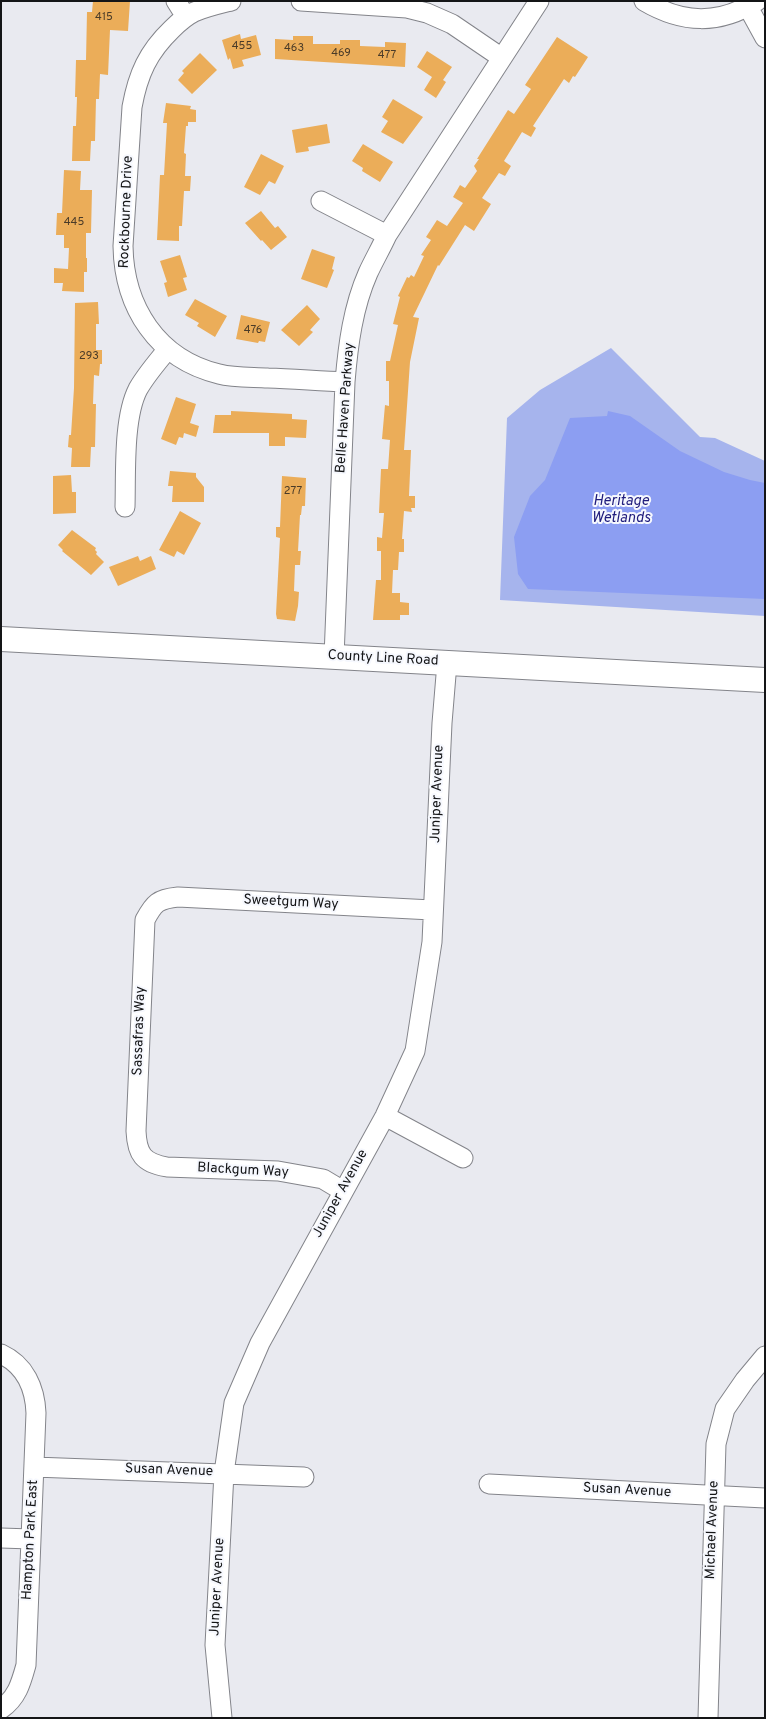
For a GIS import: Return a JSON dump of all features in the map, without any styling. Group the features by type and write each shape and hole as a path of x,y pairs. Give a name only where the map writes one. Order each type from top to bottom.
{"main road":[{"name":"County Line Road","path":"1,640 765,680"}],"street":[{"path":"181,9 192,13 231,1"},
{"path":"301,1 399,7 427,12 452,24 502,58"},
{"name":"Belle Haven Parkway","path":"334,657 345,382 347,357 355,312 368,274 387,235 539,1"},
{"path":"644,1 667,13 686,18 714,17 739,12 752,4 765,38"},
{"name":"Rockbourne Drive","path":"181,9 146,61 136,86 132,106 123,246 124,266 132,299 141,317 155,336 168,349 194,364 219,374 345,382"},
{"path":"321,200 387,235"},
{"path":"125,507 128,436 132,406 138,389 168,349"},
{"name":"Juniper Avenue","path":"222,1718 215,1644 224,1473 234,1402 260,1343 385,1116 415,1051 432,942 442,722 447,663"},
{"name":"Sweetgum Way","path":"152,906 164,898 178,897 432,910"},
{"name":"Sassafras Way","path":"142,1157 136,1144 136,1131 143,936 145,920 152,906"},
{"path":"385,1116 463,1158"},
{"name":"Blackgum Way","path":"142,1157 153,1165 167,1167 278,1171 323,1179 343,1191"},
{"name":"Hampton Park East","path":"1,1354 18,1365 26,1375 34,1394 36,1405 26,1665 21,1685 6,1706"},
{"name":"Michael Avenue","path":"708,1718 716,1444 725,1409 765,1356"},
{"name":"Susan Avenue","path":"34,1467 304,1476"},
{"name":"Susan Avenue","path":"489,1484 765,1498"},
{"path":"1,1538 31,1539"}],"shaded area":[{"name":"Heritage Wetlands","path":"611,348 700,437 715,438 765,461 765,616 500,600 507,418 540,390"}],"water":[{"name":"Heritage Wetlands","path":"608,411 630,416 680,451 724,472 765,483 765,599 528,589 518,574 514,537 530,496 545,480 570,418 607,416"}],"building":[{"path":"93,1 130,1 128,31 110,30 108,75 100,74 99,99 96,99 95,141 91,141 90,161 72,161 73,126 76,126 76,60 86,60 87,12 92,12"},
{"path":"240,34 241,39 256,35 261,55 242,60 244,66 233,69 222,40"},
{"path":"293,36 313,36 313,44 340,44 340,40 360,40 360,46 385,47 385,42 406,43 405,67 275,59 275,39 293,40"},
{"path":"557,37 588,57 569,83 564,79 533,126 536,128 531,137 522,132 504,161 511,166 505,176 499,173 482,198 491,204 474,231 465,225 438,265 413,317 419,318 410,362 404,450 411,450 409,496 415,496 415,508 411,508 412,512 404,511 402,539 404,539 404,552 399,552 398,570 393,570 392,593 400,593 400,602 409,603 409,615 400,615 400,620 373,620 376,580 381,580 381,551 377,551 377,537 382,538 384,513 379,513 381,469 388,469 390,440 382,439 385,405 389,406 389,381 386,381 386,361 390,361 398,325 393,324 400,297 398,296 407,277 409,278 411,275 414,277 424,256 421,255 431,240 426,237 437,220 447,226 463,203 453,197 460,185 465,188 477,171 474,166 479,159 477,159 508,110 514,114 531,89 525,85"},
{"path":"427,51 452,67 443,80 446,82 436,98 424,90 432,77 417,67"},
{"path":"200,53 217,70 192,94 178,80 184,73 182,71"},
{"path":"393,99 423,117 403,144 381,132 388,121 382,117"},
{"path":"166,103 191,106 190,109 196,110 196,122 188,122 188,126 186,126 185,176 191,176 190,191 184,191 179,241 157,240 160,175 164,175 167,123 163,123"},
{"path":"327,124 330,143 308,147 309,151 296,153 292,130"},
{"path":"363,144 393,162 380,182 362,171 363,168 352,161"},
{"path":"261,154 284,166 275,184 269,181 260,195 244,187"},
{"path":"64,170 81,171 80,190 92,190 91,233 86,233 87,272 84,272 84,292 62,291 63,283 54,283 54,268 68,269 69,248 64,248 64,235 56,235 57,213 62,213"},
{"path":"261,211 275,228 278,226 287,237 271,250 245,223"},
{"path":"312,249 335,257 332,269 334,270 327,288 301,279"},
{"path":"180,255 187,277 183,278 187,290 168,297 164,283 167,282 160,261"},
{"path":"195,299 227,316 215,337 197,326 199,323 185,315"},
{"path":"98,302 99,324 96,324 96,350 102,350 102,364 100,364 99,376 94,375 93,404 96,404 95,447 91,447 90,467 71,467 72,448 68,447 69,435 71,435 74,388 75,303"},
{"path":"307,305 320,319 310,330 313,332 299,346 281,330"},
{"path":"241,315 270,322 265,342 259,341 258,343 236,339"},
{"path":"176,397 196,404 190,423 199,426 196,437 184,433 183,438 179,437 176,445 161,439"},
{"path":"231,411 292,414 292,419 307,420 306,438 285,437 285,446 269,446 269,433 213,433 215,415 231,415"},
{"path":"170,471 196,473 196,477 204,487 204,502 172,502 173,486 168,486"},
{"path":"71,475 72,492 76,492 76,513 53,514 53,476"},
{"path":"282,476 306,478 305,506 302,506 300,515 298,551 301,551 300,565 295,565 294,591 299,592 295,621 277,619 276,614 280,538 276,537 276,527 280,527"},
{"path":"180,511 201,523 184,555 177,551 174,557 159,550"},
{"path":"72,530 96,548 96,554 104,562 91,575 62,551 58,545"},
{"path":"138,556 140,561 151,556 156,569 118,586 109,567"}]}
